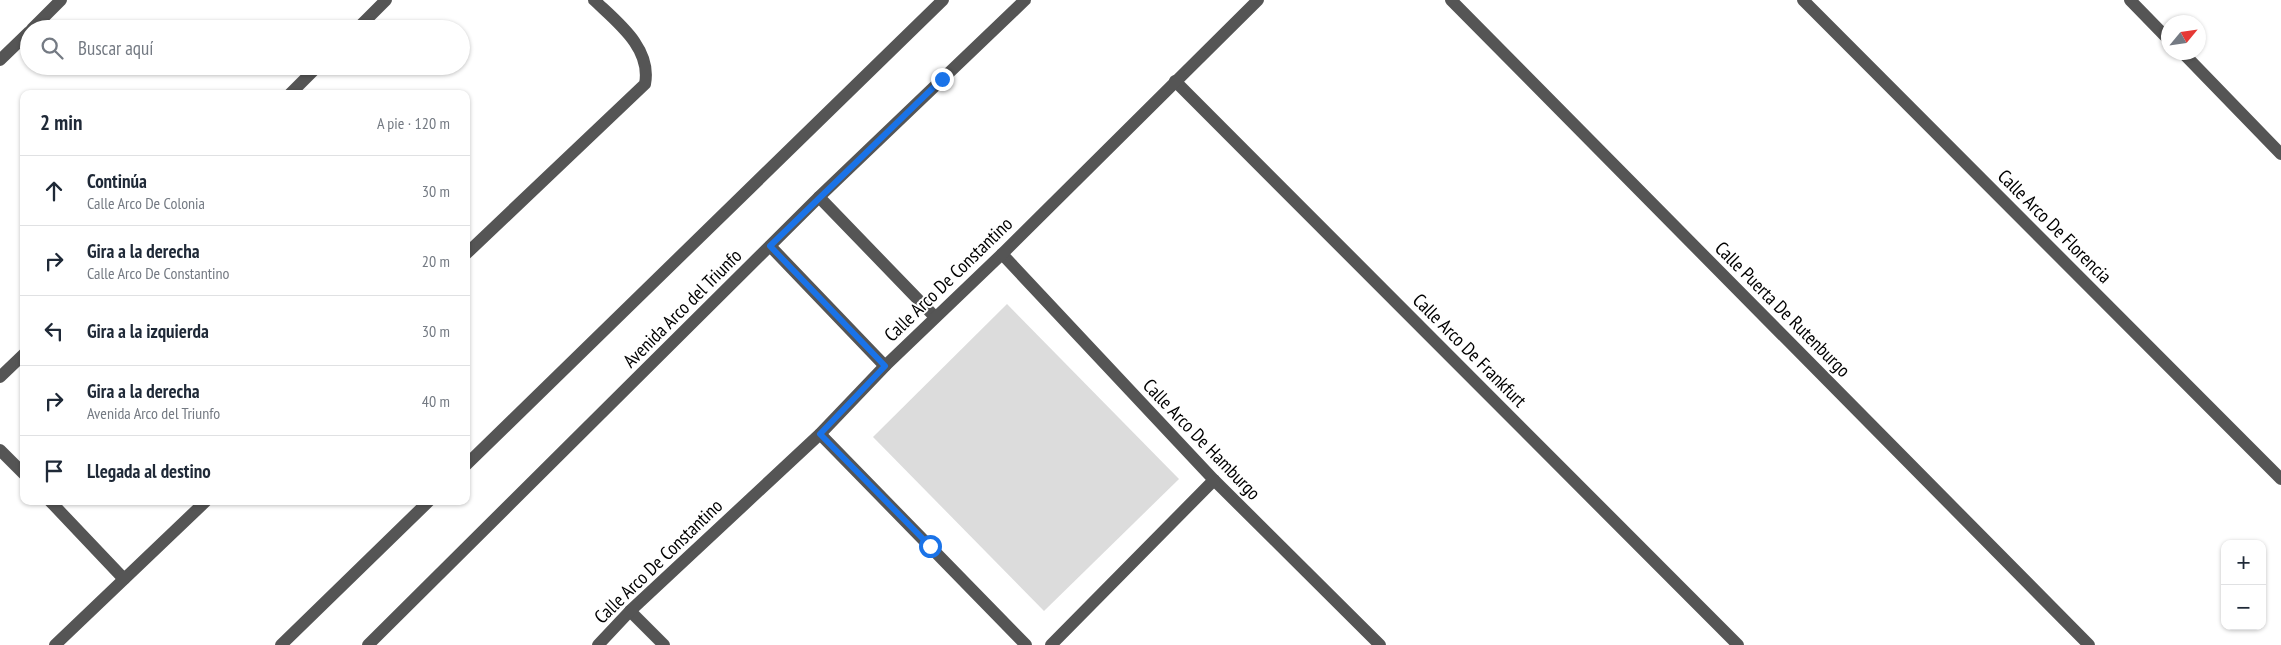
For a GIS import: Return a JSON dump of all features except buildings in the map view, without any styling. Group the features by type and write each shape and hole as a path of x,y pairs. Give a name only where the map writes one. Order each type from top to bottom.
{"street":[{"path":"41,20 60,0"},
{"path":"365,20 386,0"},
{"path":"470,250 645,84 647,75 636,44 624,28 594,0"},
{"name":"Avenida Arco del Triunfo","path":"470,461 943,0"},
{"name":"Avenida Arco del Triunfo","path":"368,645 819,197 1025,0"},
{"name":"Calle Arco De Constantino","path":"598,645 630,611 820,434 885,366 1002,254 1258,0"},
{"name":"Calle Puerta De Rutenburgo","path":"1451,0 2088,645"},
{"name":"Calle Arco De Florencia","path":"1803,0 2281,479"},
{"path":"2130,0 2161,32"},
{"path":"0,60 20,41"},
{"path":"2190,60 2281,154"},
{"path":"294,90 309,75"},
{"name":"Calle Arco De Frankfurt","path":"1175,81 1738,645"},
{"path":"819,197 935,317"},
{"path":"770,246 885,366"},
{"name":"Calle Arco De Hamburgo","path":"1002,254 1214,480 1380,645"},
{"path":"0,377 20,358"},
{"path":"820,434 1026,645"},
{"path":"0,450 20,470"},
{"path":"1051,645 1214,480"},
{"path":"54,505 124,578"},
{"path":"55,645 202,505"},
{"path":"281,645 425,505"},
{"path":"630,611 664,645"}],"shaded area":[{"path":"1007,304 1179,479 1044,611 873,437"}],"route":[{"path":"930,546 820,434 885,366 770,246 942,79"}]}
